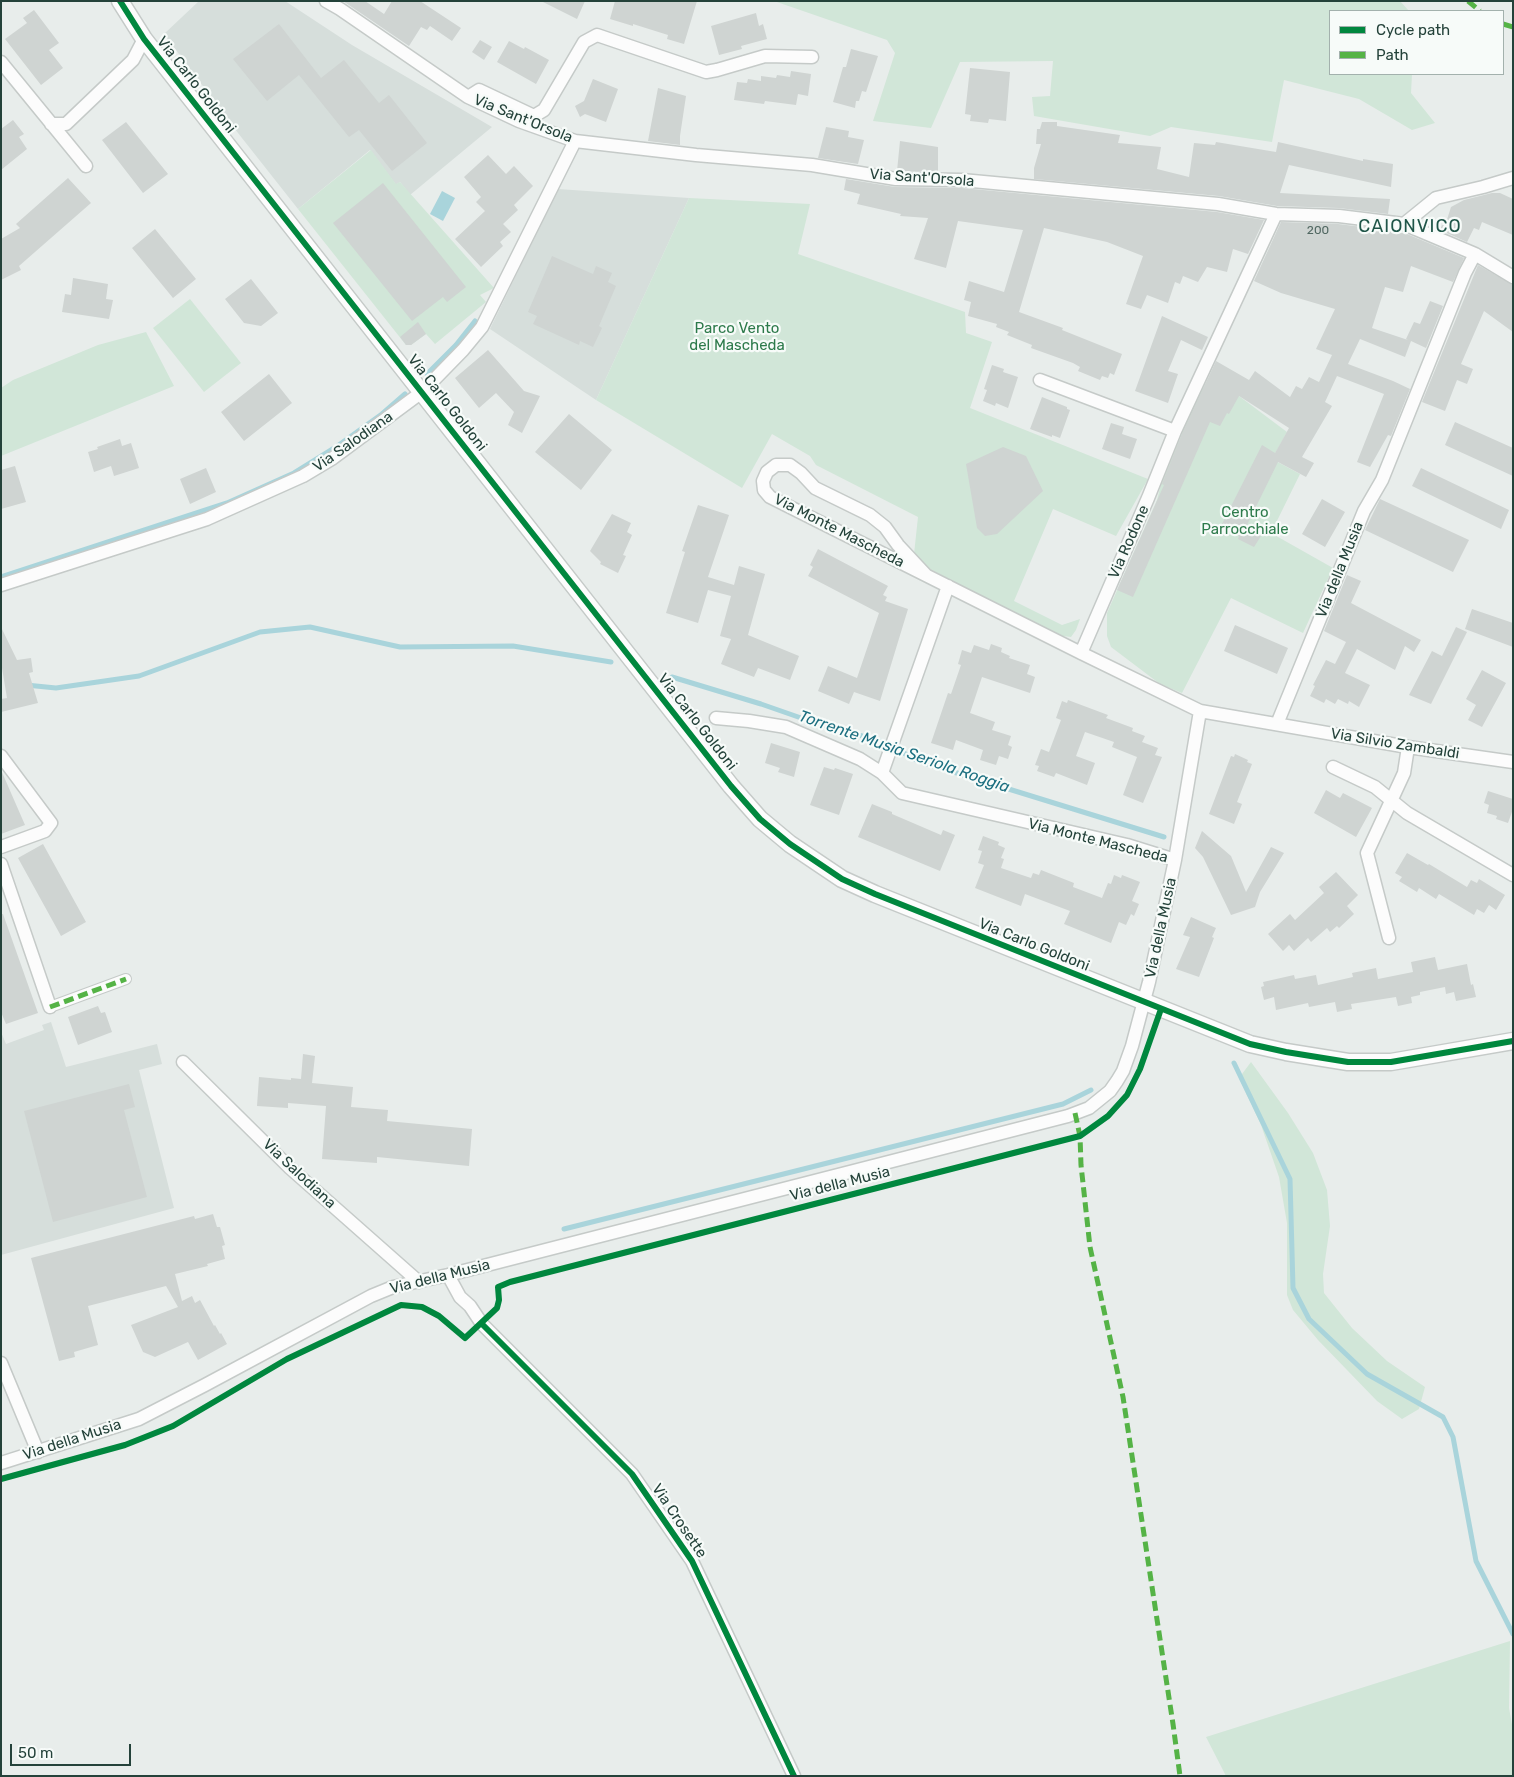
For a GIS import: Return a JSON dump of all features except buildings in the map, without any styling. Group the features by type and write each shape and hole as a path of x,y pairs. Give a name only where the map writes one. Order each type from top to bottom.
{"street":[{"name":"Via Carlo Goldoni","path":"120,1 144,39 732,786 760,819 790,844 842,879 876,894 1250,1044 1348,1062 1391,1062 1513,1040"},
{"name":"Via Sant'Orsola","path":"326,1 468,97 519,121 575,141 696,155 812,165 896,180 972,181 1218,204 1276,214 1339,216 1404,224 1475,254 1513,277"},
{"path":"468,97 479,90 534,116 544,110 584,42 597,35 706,72 765,56 812,57"},
{"path":"51,124 66,124 133,60 144,39"},
{"path":"1,62 86,166"},
{"name":"Via Salodiana","path":"1,585 207,519 294,480 333,458 422,392 463,350 482,327 575,141"},
{"path":"1404,224 1436,198 1513,178"},
{"name":"Via Rodone","path":"1081,653 1175,431 1276,214"},
{"name":"Via della Musia","path":"1277,724 1364,511 1382,480 1462,280 1475,254"},
{"path":"1040,380 1175,431"},
{"name":"Via Monte Mascheda","path":"926,575 898,545 885,527 870,515 815,488 790,465 776,465 767,472 763,481 764,490 770,497 1081,653 1200,711"},
{"path":"882,773 948,586"},
{"path":"1200,711 1277,724"},
{"name":"Via della Musia","path":"1,1463 139,1419 371,1296 393,1287 448,1275 1068,1116 1089,1108 1110,1091 1123,1071 1132,1046 1144,1002 1175,860 1200,711"},
{"name":"Via Monte Mascheda","path":"716,718 786,727 860,759 882,773 902,793 1127,845 1175,860"},
{"name":"Via Silvio Zambaldi","path":"1277,724 1408,747 1513,762"},
{"path":"1390,938 1367,853 1404,773 1408,747"},
{"path":"1,756 50,823 45,831 1,847"},
{"path":"1333,766 1375,787 1407,813 1513,875"},
{"path":"1,864 50,1007 126,979"},
{"name":"Via Salodiana","path":"183,1062 290,1168 419,1282"},
{"name":"Via Crosette","path":"448,1275 460,1297 470,1306 482,1324 632,1474 692,1561 794,1776"},
{"path":"1,1363 38,1452"}],"shaded area":[{"path":"199,1 285,1 352,45 492,127 410,195 400,182 396,185 370,150 298,209 164,34"},
{"path":"558,189 689,198 596,400 490,329"},
{"path":"51,1022 66,1067 157,1044 162,1064 139,1070 174,1208 1,1255 1,1032 6,1044 44,1030 42,1025"}],"green space":[{"path":"774,1 1400,1 1408,10 1329,10 1329,75 1412,75 1411,93 1435,123 1412,130 1359,99 1284,80 1272,142 1171,127 1150,136 1034,116 1032,97 1050,96 1053,61 960,62 931,128 873,121 895,53 887,40"},
{"path":"371,150 396,184 400,182 494,288 480,295 486,302 435,344 426,334 411,345 406,345 298,209"},
{"name":"Parco Vento del Mascheda","path":"689,198 810,204 798,254 965,312 966,333 992,342 970,408 1148,479 1116,536 1053,509 1014,601 1062,625 1080,619 1071,637 1056,635 922,565 914,554 918,517 816,465 810,456 772,434 742,488 596,400"},
{"path":"190,299 241,363 204,392 153,328"},
{"path":"146,332 174,386 1,456 1,388 13,380 98,345"},
{"name":"Centro Parrocchiale","path":"1208,379 1239,396 1287,432 1272,459 1300,474 1271,533 1333,568 1303,633 1231,598 1182,693 1160,684 1111,647 1107,636 1107,613 1157,500 1161,484 1193,406"},
{"path":"1251,1062 1288,1113 1313,1153 1327,1190 1330,1226 1323,1274 1324,1293 1352,1328 1387,1361 1425,1387 1419,1409 1402,1419 1377,1401 1318,1340 1293,1310 1287,1295 1287,1223 1279,1177 1261,1125 1239,1078"},
{"path":"1510,1641 1509,1708 1513,1730 1513,1776 1226,1776 1206,1737"}],"water":[{"path":"442,191 455,198 443,221 430,214"}],"waterway":[{"path":"427,374 456,345 475,321"},
{"path":"1,577 227,503 294,473 336,447 382,414 405,394"},
{"name":"Torrente Musia Seriola Roggia","path":"26,685 56,688 139,676 260,632 310,627 400,647 513,646 611,662"},
{"name":"Torrente Musia Seriola Roggia","path":"672,677 886,743 918,761 1164,837"},
{"name":"Torrente Musia Seriola Roggia","path":"1234,1063 1290,1179 1293,1288 1309,1319 1367,1374 1443,1417 1453,1437 1476,1561 1513,1634"},
{"path":"564,1229 1063,1104 1091,1090"}],"marked path":[{"path":"1468,1 1479,10"},
{"path":"1504,24 1513,27"},
{"path":"50,1007 126,979"},
{"path":"1075,1113 1080,1136 1081,1165 1090,1247 1123,1397 1180,1776"}],"cycle path":[{"path":"120,1 144,39 731,786 760,819 790,844 842,879 875,894 1250,1044 1348,1062 1391,1062 1513,1041"},
{"path":"1,1479 125,1445 173,1426 287,1359 401,1305 422,1307 439,1316 465,1338 497,1308 499,1300 498,1287 510,1282 1080,1136 1108,1116 1127,1095 1140,1069 1161,1009"},
{"path":"482,1324 632,1474 692,1561 794,1776"}],"district":[{"name":"CAIONVICO","path":"1410,227"}]}
